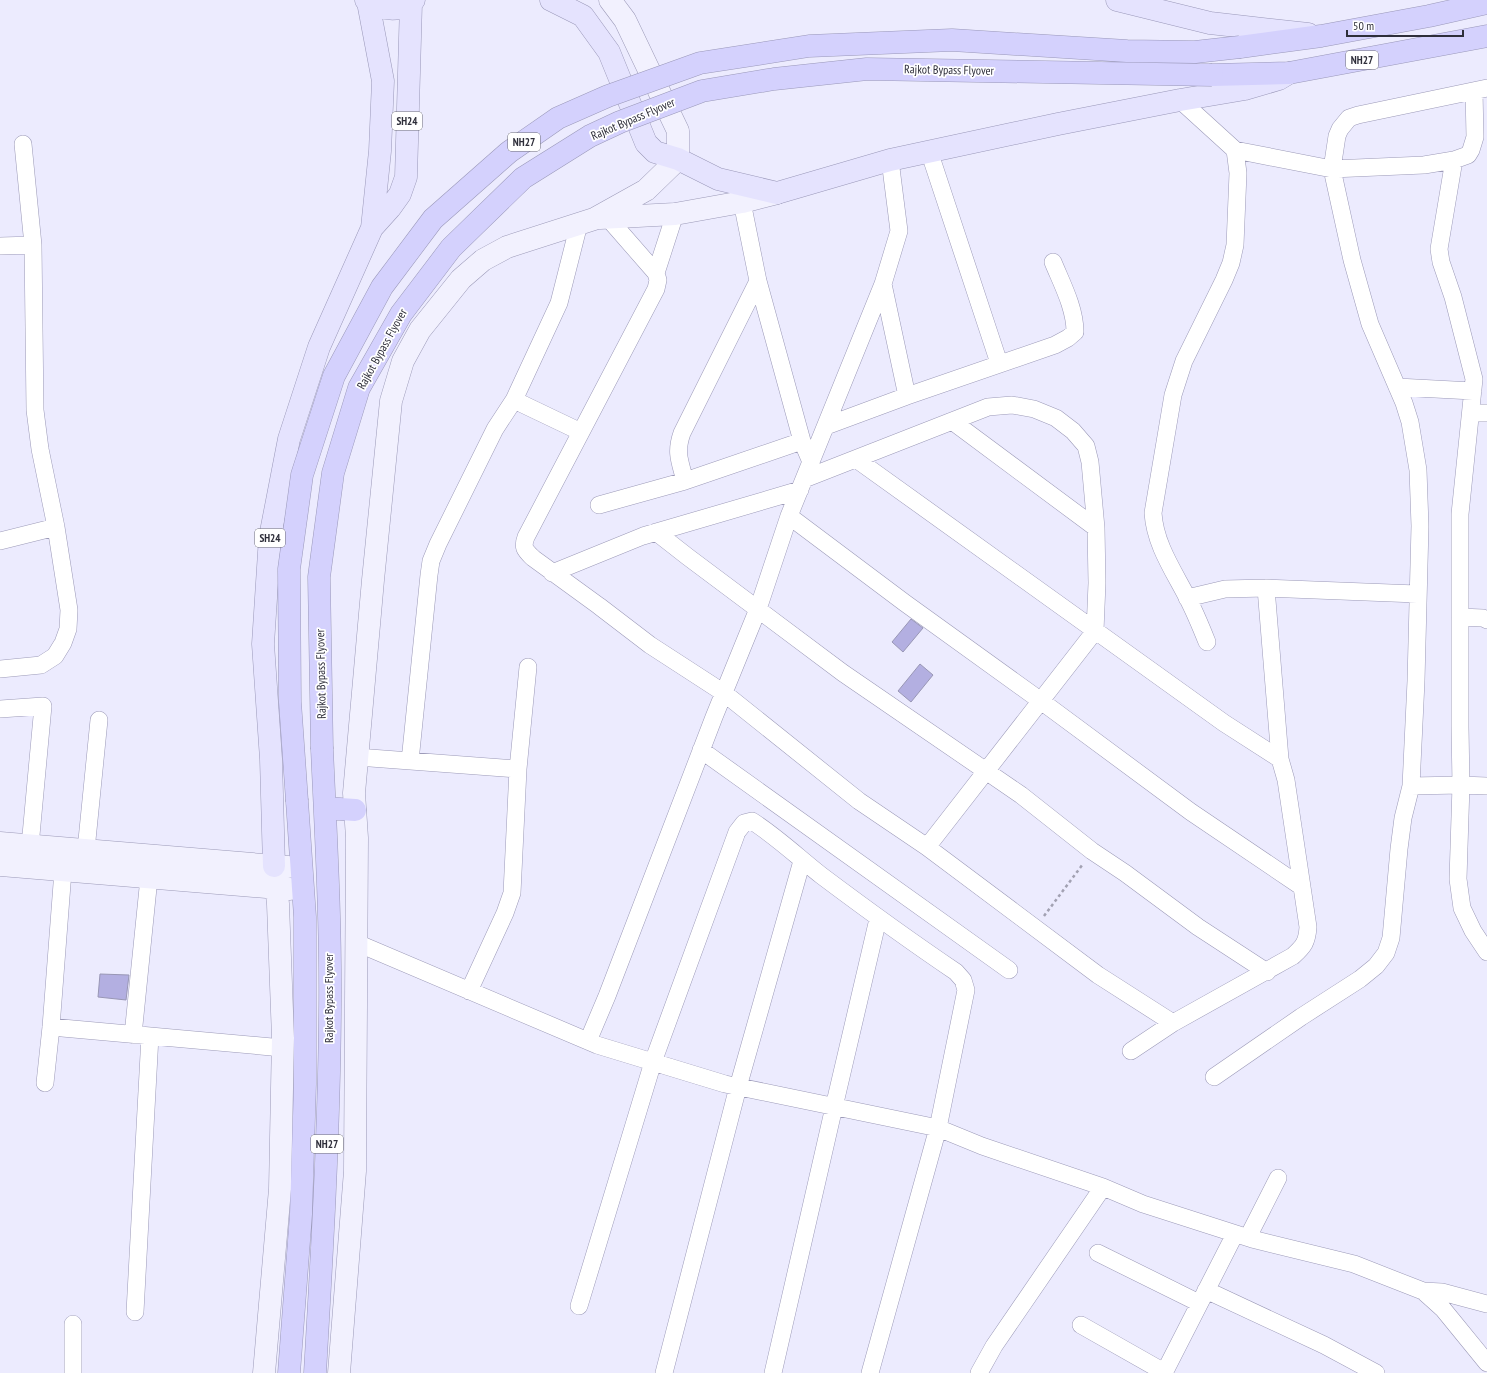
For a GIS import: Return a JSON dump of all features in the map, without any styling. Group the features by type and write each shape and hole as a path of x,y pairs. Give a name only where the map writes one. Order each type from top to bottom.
{"highway":[{"name":"NH27","path":"303,890 290,702 289,569 302,475 334,376 382,288 433,219 509,152 558,118 608,96 700,63 809,46 952,40 1126,51 1195,52 1321,36 1429,16 1487,2"},
{"name":"NH27","path":"1289,73 1487,36"},
{"name":"Rajkot Bypass Flyover","path":"315,1373 327,1164 330,1012 329,915 322,749 319,577 333,473 359,388 401,314 451,248 523,178 590,136 620,122 702,91 774,79 867,69 1212,75 1289,73"},
{"path":"325,808 355,810"},
{"name":"Rajkot Bypass Flyover","path":"289,1373 302,1214 306,1084 305,917 303,890"}],"main road":[{"path":"551,0 583,16 609,52 646,143 655,152 678,159 718,179 777,193 890,160 1180,100 1252,87 1279,79 1289,73"},
{"path":"1117,0 1158,5 1210,23 1321,36"},
{"name":"SH24","path":"274,866 271,759 263,644 270,537 289,439 319,347 372,228 400,194 406,177 413,1 397,9 382,8 367,1"},
{"name":"SH24","path":"367,1 382,81 380,152 372,228"}],"street":[{"path":"338,1373 355,1171 357,838 354,793 391,401 402,361 420,330 461,279 483,260 507,247 594,220 646,190 678,159 678,131 625,20 610,0"},
{"path":"1180,100 1235,150 1332,169 1424,165 1454,160 1468,155 1474,144 1480,90 1349,118 1340,129 1337,136 1332,169 1352,260 1370,324 1404,403 1410,422 1418,470 1420,526 1417,594 1416,681 1411,786 1403,818 1391,938 1386,953 1376,966 1360,979 1301,1017 1214,1077"},
{"path":"0,669 41,665 55,656 63,643 68,629 69,610 56,527 40,450 35,410 33,245 24,144"},
{"path":"1207,642 1187,598 1157,539 1153,513 1173,395 1178,377 1231,263 1235,245 1237,181 1235,150"},
{"path":"930,151 999,364"},
{"path":"588,1041 607,996 701,750 758,609 789,516 883,284 899,231 890,160"},
{"path":"1454,160 1439,249 1441,262 1453,297 1472,370 1473,391 1479,413 1460,514 1460,727 1462,785 1458,879 1462,908 1473,932 1487,952"},
{"path":"594,220 675,214 742,202 777,193"},
{"path":"742,202 758,281 802,441 811,462"},
{"path":"675,214 656,272 658,280 656,289 526,537 524,543 525,550 533,558 650,645 724,693 859,801 927,847 1098,975 1173,1023"},
{"path":"594,220 656,272"},
{"path":"410,761 431,561 495,429 514,400 559,303 594,220"},
{"path":"0,246 33,245"},
{"path":"826,426 907,396 1055,345 1068,338 1075,332 1075,322 1053,262"},
{"path":"685,481 677,453 678,444 682,433 758,281"},
{"path":"883,284 907,396"},
{"path":"1397,387 1473,391"},
{"path":"514,400 581,432"},
{"path":"552,572 631,540 802,484 856,459 988,407 1012,405 1034,409 1056,418 1073,431 1086,446 1090,462 1096,528 1097,583 1095,631 927,847"},
{"path":"952,422 1096,528"},
{"path":"599,505 685,481 802,441"},
{"path":"856,459 1224,723 1280,759"},
{"path":"789,516 905,603 1191,812 1302,887"},
{"path":"0,541 56,527"},
{"path":"656,532 843,673 986,770 1021,795 1092,851 1125,873 1198,927 1267,972"},
{"path":"1187,598 1225,589 1266,588 1417,594"},
{"path":"1131,1051 1173,1023 1267,972 1293,956 1304,945 1308,936 1308,927 1286,780 1280,759 1266,588"},
{"path":"1460,617 1483,618 1487,620"},
{"path":"469,991 505,913 512,893 518,769 528,667"},
{"path":"0,709 43,706 30,846"},
{"path":"86,850 99,720"},
{"path":"701,750 1009,970"},
{"path":"357,758 518,769"},
{"path":"1411,786 1487,786"},
{"path":"579,1306 653,1062 737,832 744,823 752,821 764,828 802,861 878,919 956,972 963,980 966,990 938,1128 870,1373"},
{"path":"0,843 301,867"},
{"path":"664,1373 738,1087 802,861"},
{"path":"0,865 303,890"},
{"path":"264,1373 280,1189 283,1048 274,866"},
{"path":"45,1083 51,1027 63,871"},
{"path":"133,1035 149,878"},
{"path":"773,1373 878,919"},
{"path":"357,943 588,1041 653,1062 738,1087 938,1128 982,1146 1103,1187 1142,1204 1242,1235 1354,1264 1423,1291 1442,1292 1487,1304"},
{"path":"51,1027 283,1048"},
{"path":"135,1312 150,1036"},
{"path":"1081,1325 1164,1373 1203,1296 1278,1178"},
{"path":"979,1373 994,1346 1103,1187"},
{"path":"1098,1253 1324,1345 1376,1373"},
{"path":"1423,1291 1443,1309 1487,1363"},
{"path":"73,1324 73,1373"}],"path":[{"path":"1036,928 1092,851"}],"building":[{"path":"911,619 923,628 903,652 892,642"},
{"path":"920,664 933,675 911,702 898,691"},
{"path":"100,974 129,975 126,1000 98,997"}]}
